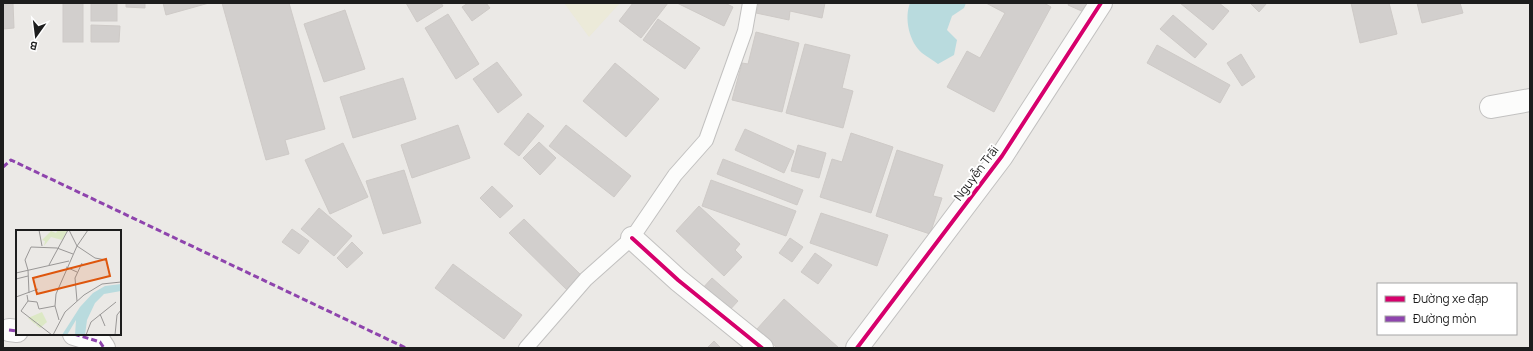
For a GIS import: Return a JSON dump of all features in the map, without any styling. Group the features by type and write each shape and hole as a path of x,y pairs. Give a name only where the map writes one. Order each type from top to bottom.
{"street":[{"name":"Nguyễn Trãi","path":"857,348 1002,156 1101,3"},
{"path":"1491,108 1530,100"},
{"path":"632,238 678,280 762,348"},
{"path":"77,335 100,342 104,348"}],"lane":[{"path":"526,348 586,279 632,238 675,175 706,140 745,32 750,3"}],"shaded area":[{"path":"564,3 620,3 589,37"}],"water":[{"path":"910,3 966,3 964,8 952,16 947,30 957,40 954,55 938,64 922,53 914,43 909,30 908,9"}],"building":[{"path":"3,3 13,3 14,28 3,29"},
{"path":"63,3 83,3 83,42 63,42"},
{"path":"91,3 117,3 117,21 91,21"},
{"path":"126,3 145,3 145,8 126,7"},
{"path":"163,3 209,3 166,15"},
{"path":"222,3 289,3 325,129 285,140 289,154 266,160"},
{"path":"406,3 441,3 443,6 417,22"},
{"path":"468,3 486,3 490,8 472,21 462,7"},
{"path":"633,3 668,3 641,38 619,21"},
{"path":"677,3 725,3 733,7 724,26"},
{"path":"759,3 825,3 822,18 790,11 789,20 756,13"},
{"path":"986,3 1044,3 1051,7 994,112 947,87 967,51 980,58 1005,13"},
{"path":"1069,3 1090,3 1086,13 1068,5"},
{"path":"1180,3 1219,3 1229,11 1213,30"},
{"path":"1250,3 1267,3 1259,12"},
{"path":"1351,3 1389,3 1397,34 1360,43"},
{"path":"1417,3 1460,3 1463,13 1422,23"},
{"path":"345,10 365,69 324,82 304,24"},
{"path":"448,14 479,64 456,79 425,28"},
{"path":"1173,15 1207,44 1195,58 1160,29"},
{"path":"658,19 700,48 685,69 643,40"},
{"path":"91,25 120,26 119,42 91,42"},
{"path":"756,32 799,43 782,112 732,100 742,63 748,64"},
{"path":"805,44 850,55 842,88 853,91 843,128 786,113"},
{"path":"1157,45 1230,85 1220,103 1147,63"},
{"path":"1241,54 1255,77 1242,86 1227,63"},
{"path":"497,62 522,95 498,113 473,79"},
{"path":"615,63 659,99 626,137 583,101"},
{"path":"403,78 416,119 353,138 340,97"},
{"path":"528,113 544,126 519,156 504,144"},
{"path":"458,125 470,158 412,178 401,145"},
{"path":"566,125 631,176 614,197 549,146"},
{"path":"745,129 794,151 784,173 735,150"},
{"path":"851,133 893,147 871,213 820,197 832,159 842,162"},
{"path":"539,142 556,158 540,175 523,158"},
{"path":"343,143 368,197 330,214 305,160"},
{"path":"798,145 826,153 819,178 791,171"},
{"path":"897,150 943,165 933,196 942,198 930,234 876,216"},
{"path":"723,159 803,190 797,205 717,174"},
{"path":"404,170 421,223 383,234 366,181"},
{"path":"711,180 796,211 786,236 702,206"},
{"path":"492,186 513,206 500,218 480,198"},
{"path":"699,206 740,244 735,250 742,257 724,276 676,231"},
{"path":"319,208 352,236 334,256 301,229"},
{"path":"821,213 888,235 877,266 810,243"},
{"path":"524,219 582,276 567,290 509,233"},
{"path":"292,229 309,241 299,254 282,242"},
{"path":"790,238 803,247 792,262 779,253"},
{"path":"352,242 363,253 347,268 337,258"},
{"path":"815,253 832,265 818,284 801,272"},
{"path":"453,264 522,315 504,339 435,288"},
{"path":"712,278 738,301 727,313 701,290"},
{"path":"784,299 839,348 777,348 757,329"},
{"path":"714,341 721,348 707,348"}],"marked path":[{"path":"3,167 11,160 406,348"},
{"path":"9,330 16,331"},
{"path":"77,335 100,342 104,348"}],"cycle path":[{"path":"857,348 1002,156 1101,3"},
{"path":"632,238 678,280 762,348"}]}
